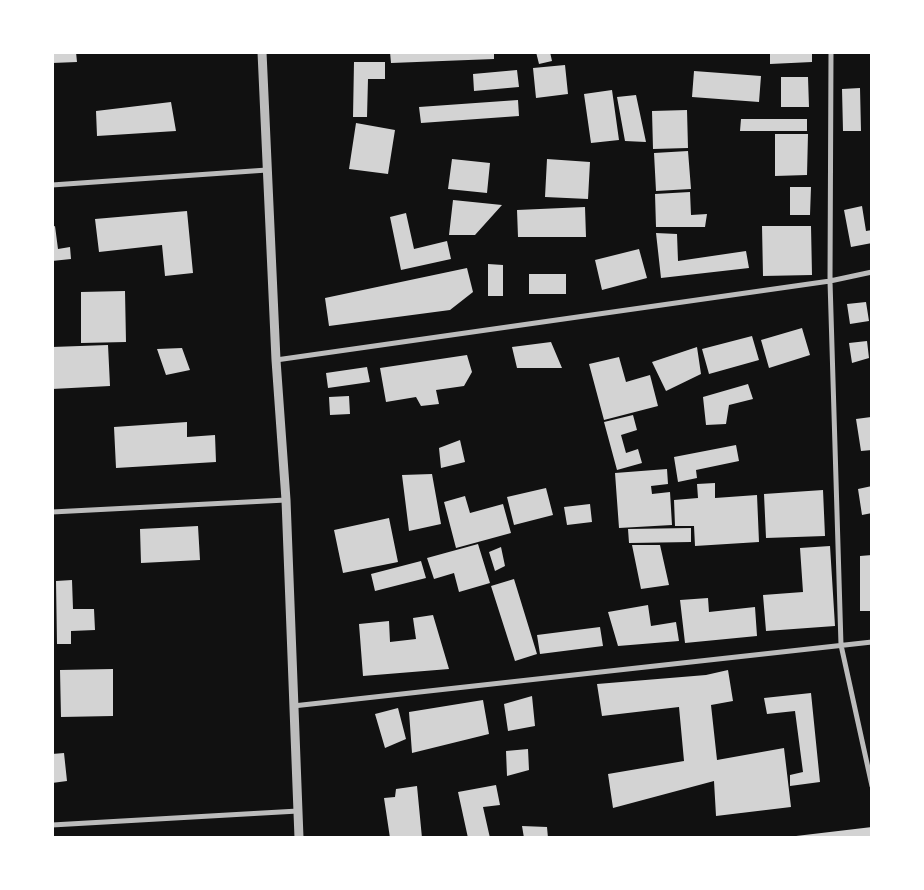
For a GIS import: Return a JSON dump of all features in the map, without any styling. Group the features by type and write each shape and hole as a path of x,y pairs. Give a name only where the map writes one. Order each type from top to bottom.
{"street":[{"path":"262,52 276,360 286,500 299,838"},
{"path":"831,52 830,281 841,645 872,786"},
{"path":"52,185 267,170"},
{"path":"276,360 830,281 872,272"},
{"path":"52,512 286,500"},
{"path":"293,706 872,642"},
{"path":"52,825 298,811"}],"building":[{"path":"52,52 76,52 77,62 52,63"},
{"path":"390,52 494,52 494,59 391,63"},
{"path":"536,52 550,52 552,61 539,64"},
{"path":"770,52 812,52 812,62 770,64"},
{"path":"354,62 385,62 385,79 368,79 367,117 353,117"},
{"path":"565,65 568,94 536,98 533,68"},
{"path":"517,70 519,87 474,91 473,74"},
{"path":"694,71 761,76 759,102 692,97"},
{"path":"781,77 808,77 809,107 781,107"},
{"path":"860,88 861,131 843,131 842,89"},
{"path":"612,90 619,140 591,143 584,94"},
{"path":"636,95 646,142 625,141 617,97"},
{"path":"518,100 519,116 421,123 419,107"},
{"path":"171,102 176,131 97,136 96,111"},
{"path":"687,110 688,148 653,149 652,111"},
{"path":"741,119 807,119 807,131 740,131"},
{"path":"356,123 395,130 388,174 349,169"},
{"path":"775,134 808,134 807,175 775,176"},
{"path":"688,151 691,189 656,191 654,153"},
{"path":"452,159 490,163 487,193 448,189"},
{"path":"547,159 590,162 588,199 545,197"},
{"path":"790,187 811,187 810,215 790,215"},
{"path":"690,192 691,215 707,214 705,227 656,227 655,194"},
{"path":"453,200 502,205 475,235 449,235"},
{"path":"862,206 866,231 872,230 872,243 851,247 844,210"},
{"path":"585,207 586,237 518,237 517,210"},
{"path":"187,211 193,273 165,276 162,245 99,252 95,219"},
{"path":"406,213 414,249 447,241 451,259 401,270 390,217"},
{"path":"55,226 58,249 70,247 71,259 52,261 52,227"},
{"path":"762,226 811,226 812,275 763,276"},
{"path":"656,233 677,234 678,261 746,251 749,268 661,278"},
{"path":"639,249 647,278 602,290 595,260"},
{"path":"488,264 503,265 503,296 488,296"},
{"path":"467,268 473,292 450,310 329,326 325,298"},
{"path":"529,274 566,274 566,294 529,294"},
{"path":"125,291 126,342 81,343 81,292"},
{"path":"866,302 869,321 850,324 847,304"},
{"path":"802,328 810,355 769,368 761,340"},
{"path":"752,336 759,360 709,374 702,349"},
{"path":"867,341 869,358 852,363 849,343"},
{"path":"551,342 562,368 517,368 512,347"},
{"path":"108,345 110,386 52,389 52,347"},
{"path":"697,347 701,374 666,391 652,362"},
{"path":"182,348 190,370 166,375 157,349"},
{"path":"467,355 472,372 464,386 436,390 439,404 421,406 416,397 386,402 380,368"},
{"path":"619,357 626,382 650,375 658,406 604,420 589,364"},
{"path":"367,367 370,382 328,388 326,373"},
{"path":"748,384 753,399 729,405 726,424 706,425 703,397"},
{"path":"349,396 350,414 330,415 329,397"},
{"path":"633,415 637,430 621,435 626,453 638,449 642,463 617,470 604,422"},
{"path":"871,417 872,450 861,451 856,419"},
{"path":"187,422 187,437 215,435 216,462 116,468 114,427"},
{"path":"460,440 465,462 441,468 439,448"},
{"path":"736,445 739,461 696,470 697,478 678,482 674,457"},
{"path":"667,469 668,484 651,486 652,494 670,492 672,525 619,528 615,473"},
{"path":"432,474 441,524 409,531 402,475"},
{"path":"715,483 715,498 757,495 759,542 695,546 694,526 675,526 674,500 698,498 697,484"},
{"path":"872,486 872,513 862,515 858,489"},
{"path":"546,488 553,515 514,525 507,497"},
{"path":"823,490 825,536 766,538 764,494"},
{"path":"465,496 470,513 503,504 511,533 456,548 444,502"},
{"path":"590,504 592,522 567,525 564,507"},
{"path":"389,518 398,562 343,573 334,530"},
{"path":"198,526 200,560 141,563 140,529"},
{"path":"691,528 691,542 629,543 628,529"},
{"path":"478,544 490,583 459,592 454,573 434,579 427,558"},
{"path":"632,545 660,545 669,585 641,589"},
{"path":"830,546 835,626 766,631 763,595 803,592 800,548"},
{"path":"501,547 505,566 495,571 489,552"},
{"path":"872,555 872,611 860,611 860,556"},
{"path":"421,561 426,578 375,591 371,574"},
{"path":"514,579 537,654 515,661 491,586"},
{"path":"72,580 73,609 94,609 95,630 71,631 71,644 57,644 56,581"},
{"path":"708,598 709,612 755,607 757,636 685,643 680,600"},
{"path":"648,605 651,626 676,622 679,641 618,646 608,612"},
{"path":"433,615 449,669 363,676 359,624 389,621 390,642 416,639 413,618"},
{"path":"600,627 603,646 540,654 537,635"},
{"path":"113,669 113,716 61,717 60,670"},
{"path":"728,670 733,701 711,705 717,760 784,748 791,807 716,816 714,781 613,808 608,774 684,761 679,707 602,716 597,684 706,675"},
{"path":"811,693 820,782 790,786 790,775 803,772 795,711 767,714 764,698"},
{"path":"532,696 535,726 508,731 504,704"},
{"path":"483,700 489,734 412,753 409,712"},
{"path":"398,708 406,739 385,748 375,714"},
{"path":"528,749 529,770 507,776 506,751"},
{"path":"64,753 67,781 52,783 52,754"},
{"path":"496,785 500,805 483,807 490,838 468,838 458,792"},
{"path":"417,786 422,838 390,838 384,798 395,797 396,789"},
{"path":"522,826 547,827 548,838 524,838"},
{"path":"872,827 872,838 796,838 796,836"}]}
